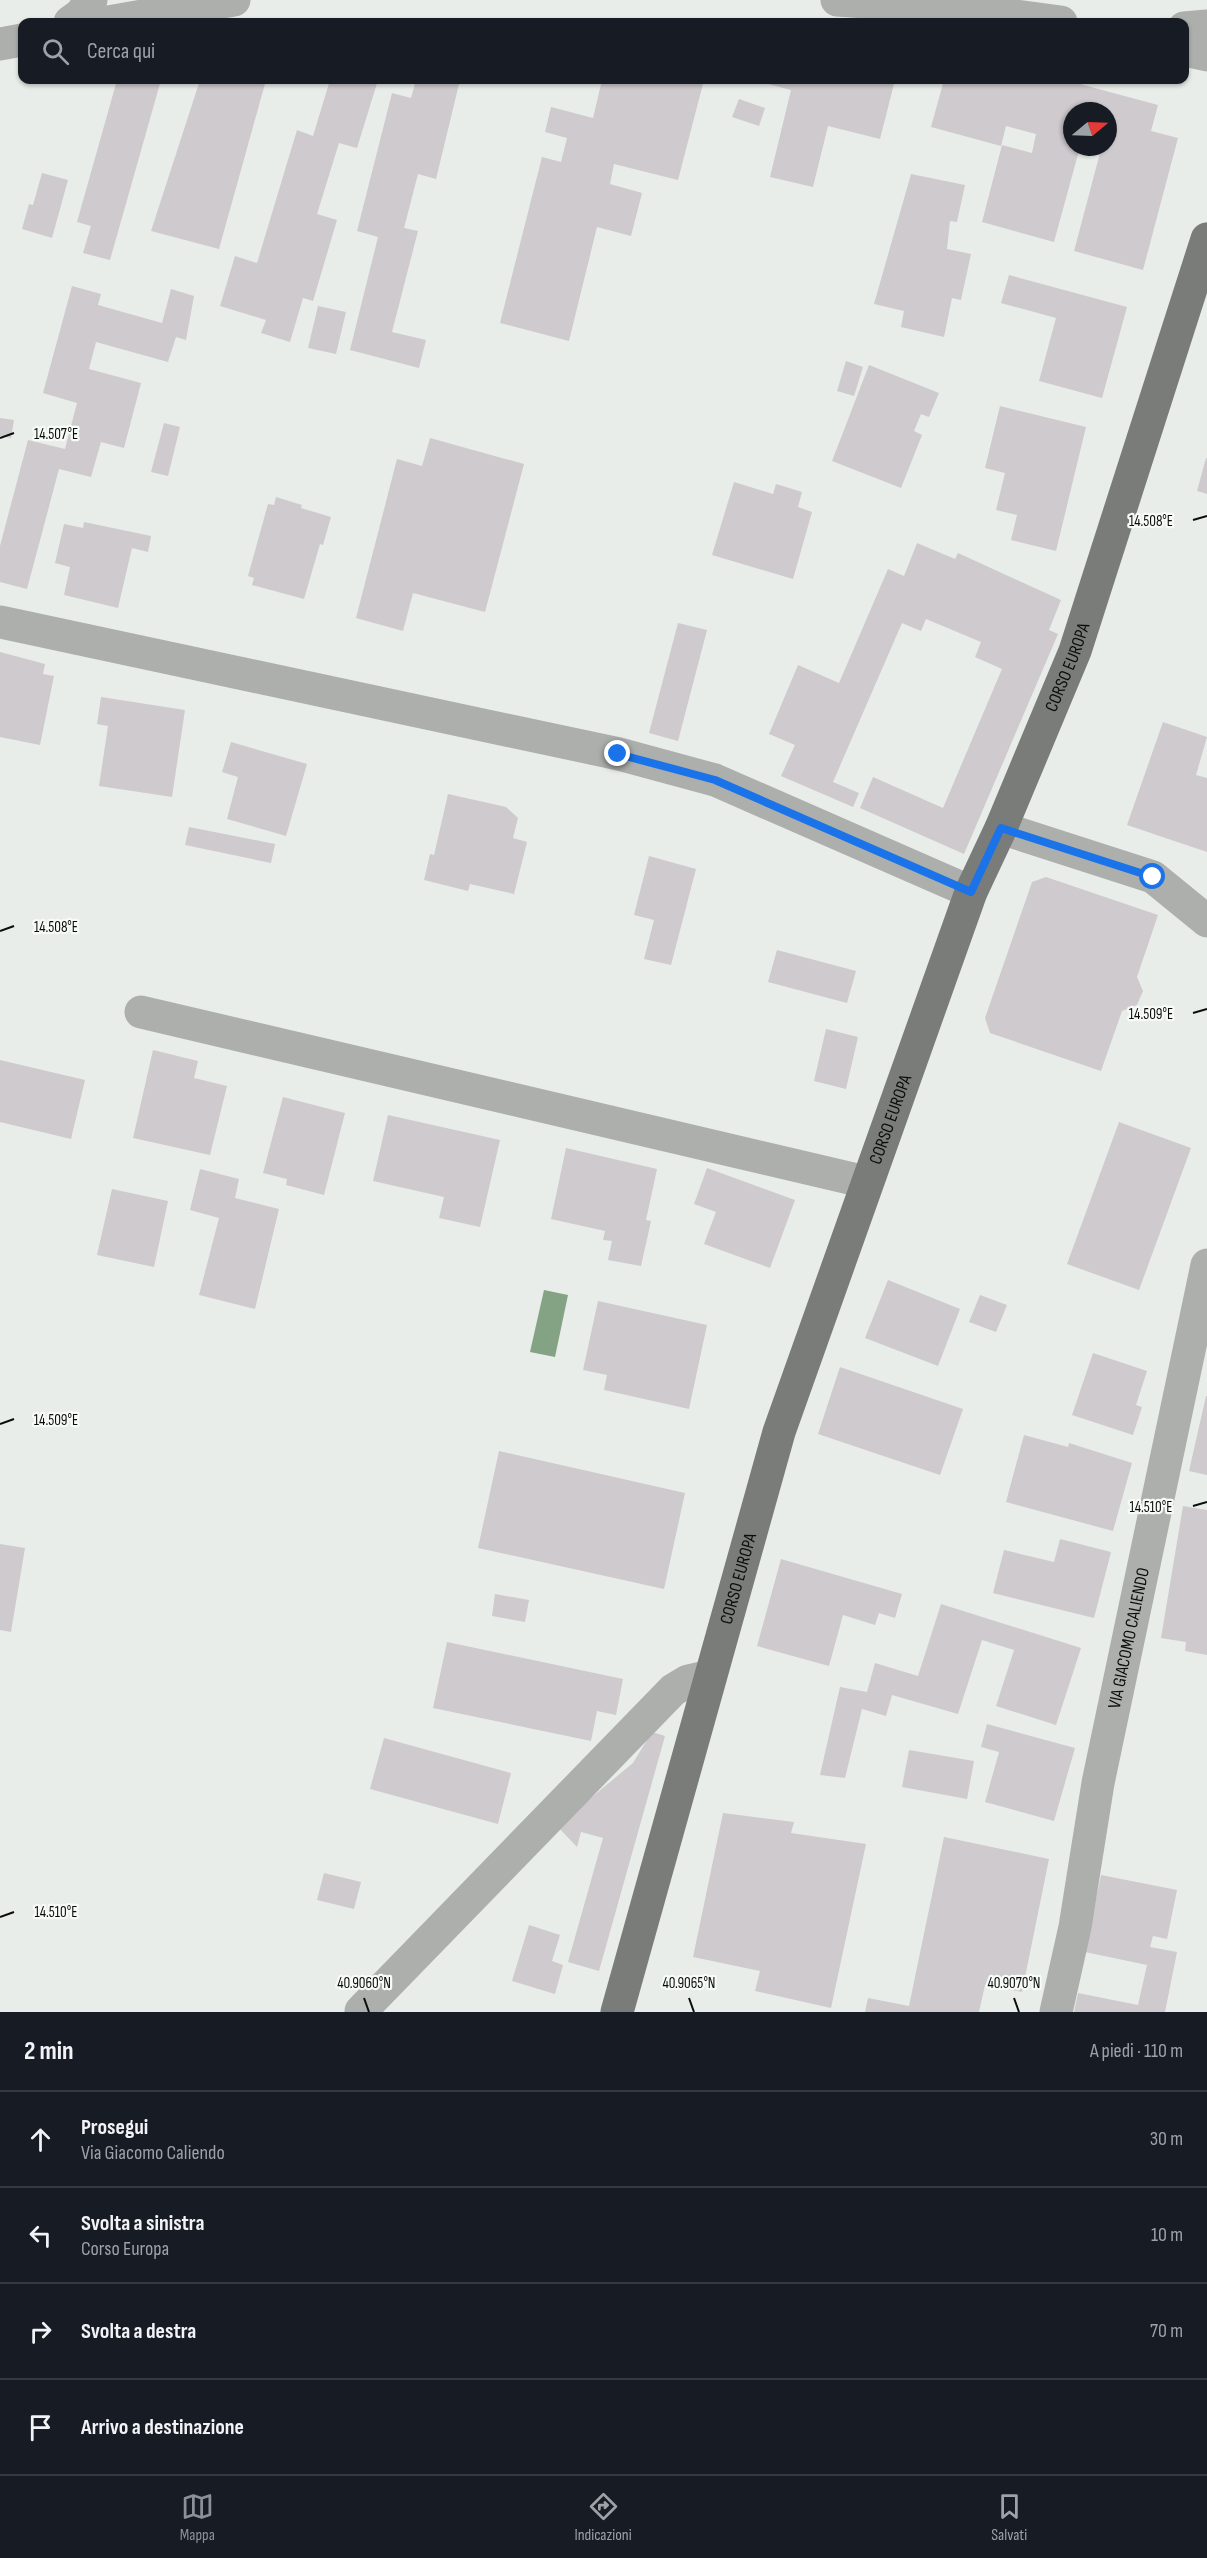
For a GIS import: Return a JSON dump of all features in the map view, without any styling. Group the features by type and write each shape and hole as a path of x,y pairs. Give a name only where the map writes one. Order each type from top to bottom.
{"main road":[{"name":"CORSO EUROPA","path":"617,2012 779,1432 971,892 1001,828 1074,651 1207,239"}],"street":[{"path":"75,18 81,14 91,0"},
{"path":"120,18 160,4 234,0"},
{"path":"837,0 954,8 1030,18"},
{"path":"1189,28 1207,26"},
{"path":"0,44 18,41"},
{"path":"1189,51 1207,55"},
{"path":"0,622 607,751 704,777 971,892"},
{"path":"1001,828 1153,877 1207,921"},
{"path":"141,1012 866,1182"},
{"name":"VIA GIACOMO CALIENDO","path":"1056,2012 1075,1927 1098,1782 1207,1265"},
{"path":"361,2011 673,1690 688,1681 710,1676"}],"shaded area":[{"path":"544,1290 568,1295 555,1357 530,1352"}],"building":[{"path":"116,84 160,84 110,260 83,253 91,226 77,222"},
{"path":"199,84 265,84 219,249 151,231"},
{"path":"329,84 377,84 357,148 339,143 317,214 337,220 313,301 303,298 290,342 261,333 266,320 220,306 235,256 257,263 297,130 313,136"},
{"path":"415,84 459,84 436,179 418,174 404,228 418,231 392,332 426,340 419,368 350,350 378,237 357,231 392,93 411,98"},
{"path":"601,84 703,84 678,180 614,164 610,184 642,193 631,236 597,227 569,341 500,323 542,157 561,162 567,138 545,132 551,107 593,118"},
{"path":"769,84 894,84 880,139 828,126 813,187 770,177 791,90"},
{"path":"943,84 1080,84 1158,105 1151,131 1178,138 1143,270 1074,251 1099,156 1117,156 1117,102 1063,102 1063,156 1078,156 1054,242 982,222 1002,145 1032,153 1036,134 1006,126 1001,146 931,127"},
{"path":"739,99 765,108 759,126 732,117"},
{"path":"42,173 68,180 52,238 22,229 29,204 33,205"},
{"path":"911,174 965,185 957,222 950,221 947,249 971,254 961,300 952,298 944,337 901,327 904,311 874,304"},
{"path":"1009,275 1127,307 1102,398 1039,381 1056,318 1001,303"},
{"path":"72,286 101,294 98,305 162,323 171,289 194,296 186,340 176,337 168,362 96,342 89,369 141,383 124,448 101,442 91,477 59,469 27,589 0,582 0,546 28,440 65,449 77,403 43,393"},
{"path":"318,306 346,312 336,354 308,348"},
{"path":"846,361 863,367 854,396 837,391"},
{"path":"869,365 939,393 929,417 921,414 914,431 922,435 901,488 832,461"},
{"path":"1000,406 1086,427 1056,551 1011,540 1017,515 996,510 1005,473 985,468"},
{"path":"0,418 14,420 11,438 0,436"},
{"path":"164,423 180,427 168,476 151,472"},
{"path":"430,438 524,464 485,612 413,593 403,631 356,618 397,459 422,466"},
{"path":"1207,458 1207,494 1197,491"},
{"path":"734,482 773,494 776,484 802,492 798,507 812,512 793,579 712,555"},
{"path":"276,497 331,517 323,545 320,544 304,599 252,585 254,578 248,576 268,504 274,505"},
{"path":"84,522 151,536 148,552 132,548 118,608 64,595 70,567 55,563 64,524 83,528"},
{"path":"917,543 955,559 958,553 1061,600 1049,630 1058,634 964,854 860,808 873,777 943,808 1002,669 975,657 981,642 926,619 921,631 902,623 833,782 859,793 853,807 781,776 795,745 769,734 798,665 839,683 888,569 904,576"},
{"path":"678,623 707,630 678,741 649,733"},
{"path":"0,652 45,664 43,674 54,676 40,745 0,737"},
{"path":"101,697 185,710 172,797 99,786 108,726 97,724"},
{"path":"1163,722 1207,737 1196,775 1207,778 1207,852 1127,825"},
{"path":"231,742 307,764 286,836 227,819 238,777 222,772"},
{"path":"448,794 506,807 518,818 513,838 527,842 514,894 470,884 468,891 424,880 430,854 434,855"},
{"path":"189,827 275,844 271,863 185,845"},
{"path":"649,856 696,869 671,965 644,959 654,920 634,915"},
{"path":"1046,877 1158,915 1137,977 1143,991 1137,1005 1122,1011 1101,1071 990,1033 985,1018 1032,882"},
{"path":"777,950 856,971 847,1003 768,982"},
{"path":"826,1029 858,1037 846,1089 814,1081"},
{"path":"153,1050 198,1061 194,1078 227,1086 210,1155 133,1138"},
{"path":"0,1060 85,1080 71,1139 0,1122"},
{"path":"283,1097 345,1113 324,1195 286,1185 287,1179 263,1173"},
{"path":"388,1115 500,1140 480,1227 439,1218 444,1197 373,1181"},
{"path":"1119,1122 1191,1148 1139,1290 1067,1264"},
{"path":"566,1148 657,1169 646,1220 651,1221 641,1266 608,1260 612,1241 603,1240 605,1231 551,1219"},
{"path":"707,1168 795,1200 770,1268 704,1244 716,1212 694,1204"},
{"path":"200,1169 239,1179 235,1198 279,1209 255,1309 199,1295 219,1218 190,1210"},
{"path":"112,1189 168,1201 154,1267 97,1255"},
{"path":"888,1280 960,1309 938,1366 865,1338"},
{"path":"980,1295 1007,1305 996,1332 969,1322"},
{"path":"598,1301 707,1325 689,1409 604,1390 607,1375 583,1370"},
{"path":"1093,1353 1147,1371 1136,1405 1142,1407 1133,1435 1072,1415"},
{"path":"840,1367 963,1409 940,1475 818,1434"},
{"path":"1207,1396 1207,1475 1189,1471"},
{"path":"1024,1435 1068,1447 1069,1443 1132,1463 1113,1531 1006,1502"},
{"path":"499,1451 685,1493 664,1589 478,1548"},
{"path":"1183,1506 1207,1510 1207,1655 1185,1651 1186,1642 1161,1638"},
{"path":"1060,1539 1111,1552 1094,1618 993,1593 1004,1550 1054,1562"},
{"path":"0,1544 25,1548 11,1632 0,1630"},
{"path":"781,1559 902,1594 895,1618 879,1613 875,1625 843,1615 829,1666 757,1646"},
{"path":"495,1594 529,1600 525,1622 492,1616"},
{"path":"941,1604 1081,1648 1056,1725 996,1706 1014,1650 982,1640 958,1714 892,1695 886,1716 862,1709 845,1778 820,1775 840,1687 867,1692 875,1663 918,1676"},
{"path":"447,1642 623,1679 616,1715 597,1711 591,1741 433,1708"},
{"path":"987,1724 1075,1748 1054,1821 985,1802 999,1752 981,1747"},
{"path":"652,1732 665,1736 599,1971 568,1962 603,1838 581,1832 577,1847 557,1826 633,1763"},
{"path":"384,1738 511,1773 498,1824 370,1789"},
{"path":"909,1750 974,1761 967,1799 902,1787"},
{"path":"723,1813 794,1822 791,1833 866,1844 831,2008 755,1991 760,1971 693,1957"},
{"path":"944,1837 1049,1859 1022,1992 985,1985 979,2012 865,2012 868,1998 909,2006"},
{"path":"324,1873 361,1882 354,1909 317,1900"},
{"path":"1101,1875 1177,1890 1167,1939 1153,1936 1150,1947 1177,1952 1165,2012 1074,2012 1078,1993 1138,2005 1147,1965 1085,1952"},
{"path":"529,1925 560,1935 552,1961 563,1965 555,1994 512,1981"}],"route":[{"path":"618,754 715,780 971,892 1001,828 1153,877"}]}
